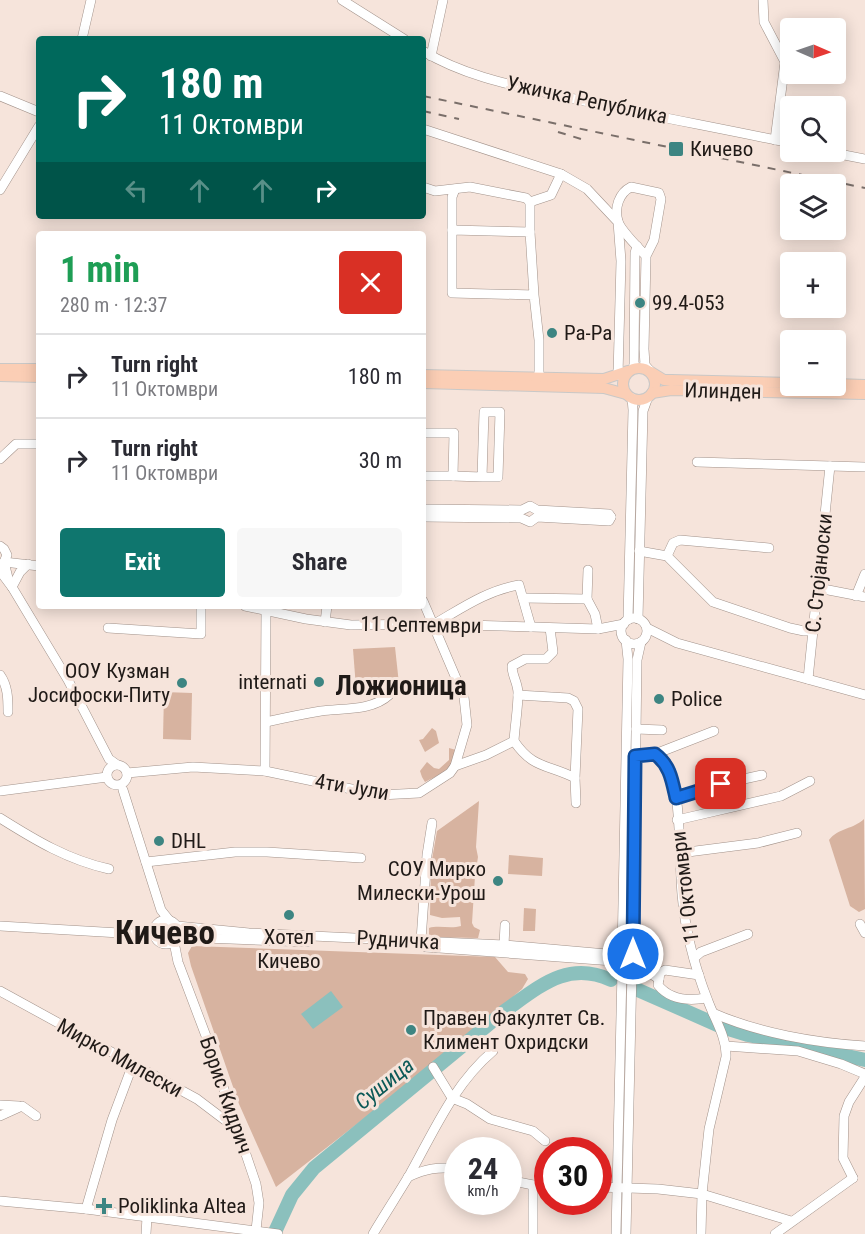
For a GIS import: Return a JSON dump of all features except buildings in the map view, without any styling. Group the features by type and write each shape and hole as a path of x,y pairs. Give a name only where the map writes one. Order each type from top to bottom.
{"main road":[{"name":"Илинден","path":"426,375 604,379 645,368 664,380 780,382"},
{"path":"0,369 36,369"},
{"path":"627,371 623,385 629,396"},
{"name":"Илинден","path":"650,395 656,385 651,372"},
{"path":"0,376 36,377"},
{"name":"Илинден","path":"426,383 604,388 640,400 671,390 865,394"},
{"path":"846,384 865,385"}],"street":[{"path":"83,36 91,0"},
{"path":"342,0 399,36"},
{"path":"427,53 443,0"},
{"path":"763,0 764,22 785,62 775,140"},
{"name":"Ужичка Република","path":"427,53 451,66 506,83 615,108 780,141"},
{"path":"0,96 36,111"},
{"path":"426,130 561,174 587,189 646,256"},
{"path":"0,190 36,131"},
{"path":"846,155 865,159"},
{"path":"530,202 551,195 561,174"},
{"path":"426,188 435,191 470,187 526,198 530,202 534,294 539,340 539,377"},
{"path":"627,371 617,202 625,189 631,187 659,193 661,199 654,240 646,256 644,349 645,364 651,372"},
{"path":"455,189 452,197 452,293 534,294"},
{"path":"452,230 530,232"},
{"path":"627,371 635,253 638,246"},
{"path":"638,619 643,411 650,395"},
{"path":"629,396 633,410 626,622 622,630 628,659 618,968 632,964 659,979"},
{"path":"426,476 453,476 482,477 498,477 500,412 484,412 482,477"},
{"path":"426,433 454,433 453,476"},
{"path":"0,459 16,444 36,444"},
{"path":"698,462 865,467"},
{"name":"С. Стојаноски","path":"808,679 830,466"},
{"path":"426,508 522,510 530,506 537,510 609,514 611,518 609,521 537,518 530,522 521,518 426,517"},
{"path":"667,556 673,543 680,540 769,548"},
{"path":"28,564 3,549 1,566 68,680 110,767 109,781 122,783"},
{"path":"639,551 667,556 713,602 790,628 804,631 814,630"},
{"path":"10,584 28,564"},
{"path":"1,566 36,565"},
{"path":"588,570 587,599 595,614 598,628"},
{"path":"818,588 860,596 865,574"},
{"path":"434,624 486,594 504,587 519,585 531,627"},
{"path":"524,598 587,599"},
{"path":"426,607 464,697 467,725 455,766"},
{"path":"108,628 201,634 201,609"},
{"name":"11 Септември","path":"258,609 325,622 381,626 434,624 598,628 626,622"},
{"path":"325,622 327,609"},
{"path":"265,771 266,611"},
{"path":"626,622 638,619 643,621 647,628 669,640 865,695"},
{"path":"550,628 553,651 546,659 525,659 512,666 518,695 514,741 522,754 531,761 575,778"},
{"name":"11 Септември","path":"598,628 625,639"},
{"path":"616,1234 622,1188 632,964 637,660 647,628"},
{"path":"625,639 633,644 642,641 669,640"},
{"path":"0,675 8,696 8,712"},
{"path":"266,722 322,711 361,707 385,699 389,695 390,687"},
{"path":"518,695 568,698 574,701 578,709 576,803"},
{"path":"636,729 662,730"},
{"path":"635,756 655,754 714,731"},
{"path":"455,766 486,755 514,741"},
{"name":"11 Октомври","path":"655,754 666,762 672,779 676,798 682,895 694,958 714,1016"},
{"path":"0,790 123,766 122,783 161,910 173,923 173,941 161,943 155,930 161,910"},
{"name":"4ти Јули","path":"122,783 193,767 265,771 380,795 420,793 450,773 455,766"},
{"path":"676,798 721,784 762,775"},
{"path":"677,820 781,796 810,781"},
{"path":"0,818 39,843 84,864 108,869"},
{"path":"421,940 432,823"},
{"path":"680,853 758,843 797,833"},
{"path":"146,862 235,852 361,858"},
{"path":"0,920 155,930"},
{"path":"155,930 162,920 173,923"},
{"name":"Рудничка","path":"173,923 249,933 504,945 619,956"},
{"path":"504,945 505,925"},
{"path":"0,926 155,930"},
{"path":"694,958 701,952 748,934"},
{"name":"Рудничка","path":"173,941 430,947 589,960 619,956 627,952 632,964"},
{"name":"Борис Кидрич","path":"173,941 178,962 256,1184 260,1231"},
{"path":"699,975 666,970 660,973 659,987 685,1001 706,998"},
{"name":"Мирко Милески","path":"0,991 197,1100 238,1130"},
{"path":"701,1234 702,1194 710,1129 726,1058 726,1046 714,1016"},
{"path":"714,1016 798,1037 841,1045 865,1046"},
{"path":"726,1046 798,1052 841,1064 865,1076 849,1102 844,1116 843,1158 854,1178 865,1181"},
{"path":"373,1234 452,1098 477,1065 493,1052"},
{"path":"86,1209 112,1120 133,1064"},
{"path":"436,1070 452,1098 468,1104 490,1119 533,1131 540,1137"},
{"path":"0,1105 22,1106 36,1116"},
{"path":"0,1116 22,1106"},
{"path":"408,1177 423,1169 444,1167"},
{"path":"775,1234 854,1178"},
{"path":"522,1183 533,1185 533,1234"},
{"path":"612,1188 658,1189 702,1194 791,1221"},
{"path":"622,1188 626,1234"},
{"path":"0,1201 86,1209 278,1234"},
{"path":"146,1234 147,1217"}],"shaded area":[{"path":"395,647 399,684 356,688 353,649"},
{"path":"164,692 192,693 191,740 163,739"},
{"path":"432,728 436,731 439,743 425,752 419,740 423,739"},
{"path":"449,748 456,750 453,762 441,773 425,782 420,771 427,762 439,769 449,760"},
{"path":"479,801 476,847 478,857 472,923 480,930 478,938 429,937 429,928 461,926 460,917 442,918 430,915 431,865 437,831"},
{"path":"864,819 865,909 859,912 850,906 829,840 837,833"},
{"path":"509,855 543,858 542,876 508,874"},
{"path":"524,908 536,909 535,931 523,931"},
{"path":"192,946 495,957 508,972 525,974 528,979 522,989 434,1064 276,1187 239,1104 191,966 188,953"}],"water":[{"path":"331,991 343,1007 313,1029 301,1014"}],"waterway":[{"name":"Сушица","path":"274,1234 292,1195 314,1168 506,1010 555,978 568,974 596,975 611,980"},
{"name":"Сушица","path":"638,990 722,1027 748,1035 865,1060"}],"railway":[{"path":"426,97 865,188"},
{"path":"426,112 459,119"},
{"path":"558,132 581,139"}],"place":[{"name":"Кичево","path":"676,149"},
{"name":"99.4-053","path":"640,303"},
{"name":"Ра-Ра","path":"552,333"},
{"name":"internati","path":"319,682"},
{"name":"ООУ Кузман Јосифоски-Питу","path":"182,683"},
{"name":"Police","path":"659,699"},
{"name":"DHL","path":"159,841"},
{"name":"СОУ Мирко Милески-Урош","path":"498,881"},
{"name":"Хотел Кичево","path":"289,915"},
{"name":"Правен Факултет Св. Климент Охридски","path":"411,1030"},
{"name":"Poliklinka Altea","path":"104,1206"}],"district":[{"name":"Ложионица","path":"401,686"},
{"name":"Кичево","path":"165,932"}],"route":[{"path":"633,954 635,756 655,754 666,762 676,798 721,784"}]}
